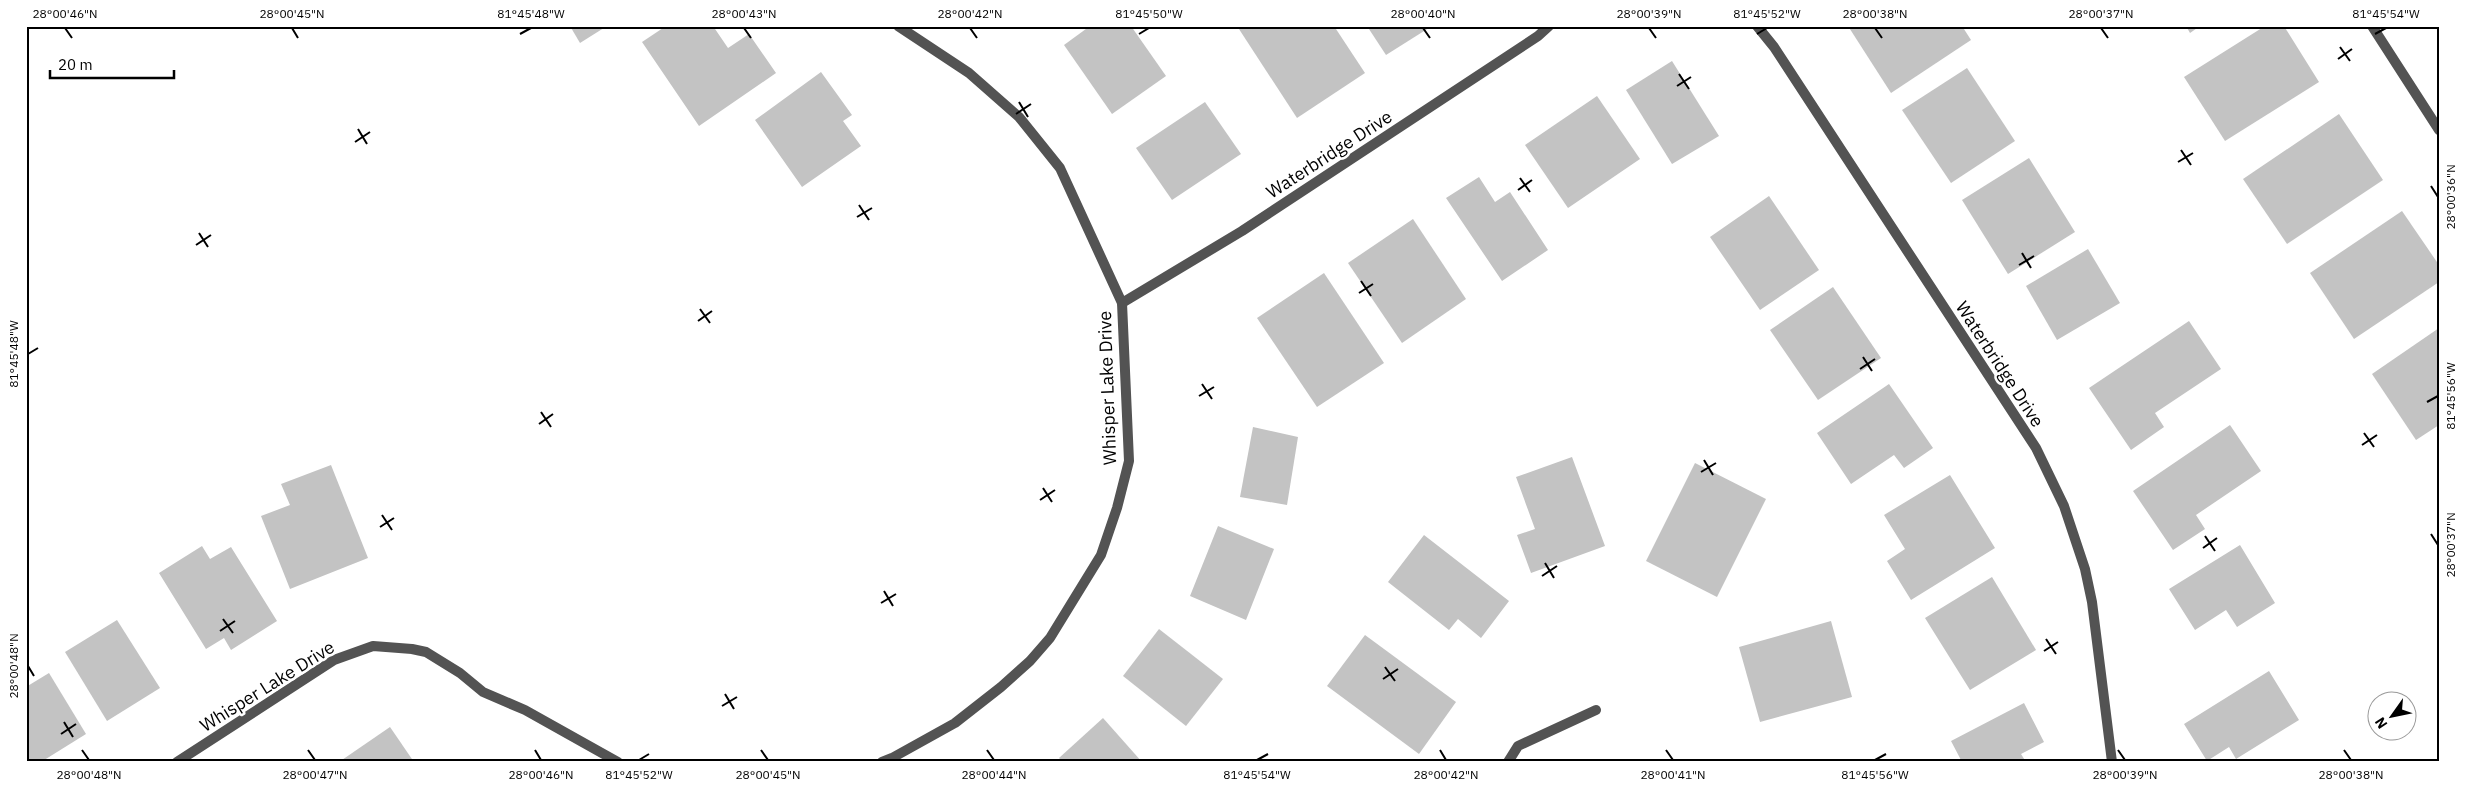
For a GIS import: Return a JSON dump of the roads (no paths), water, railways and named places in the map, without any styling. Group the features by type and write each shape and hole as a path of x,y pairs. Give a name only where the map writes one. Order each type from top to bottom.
{"street":[{"name":"Whisper Lake Drive","path":"882,762 955,723 1001,688 1030,661 1050,638 1101,555 1118,508 1129,461 1122,303 1060,168 1019,117 969,73 898,26"},
{"name":"Waterbridge Drive","path":"1122,303 1242,231 1538,36 1549,26"},
{"name":"Waterbridge Drive","path":"1757,26 1774,47 2036,448 2064,506 2086,569 2092,602 2112,762"},
{"path":"2372,26 2439,130"},
{"name":"Whisper Lake Drive","path":"177,762 334,660 373,646 412,648 426,652 460,673 483,692 525,710 618,762"},
{"path":"1508,762 1518,746 1596,710"}]}
